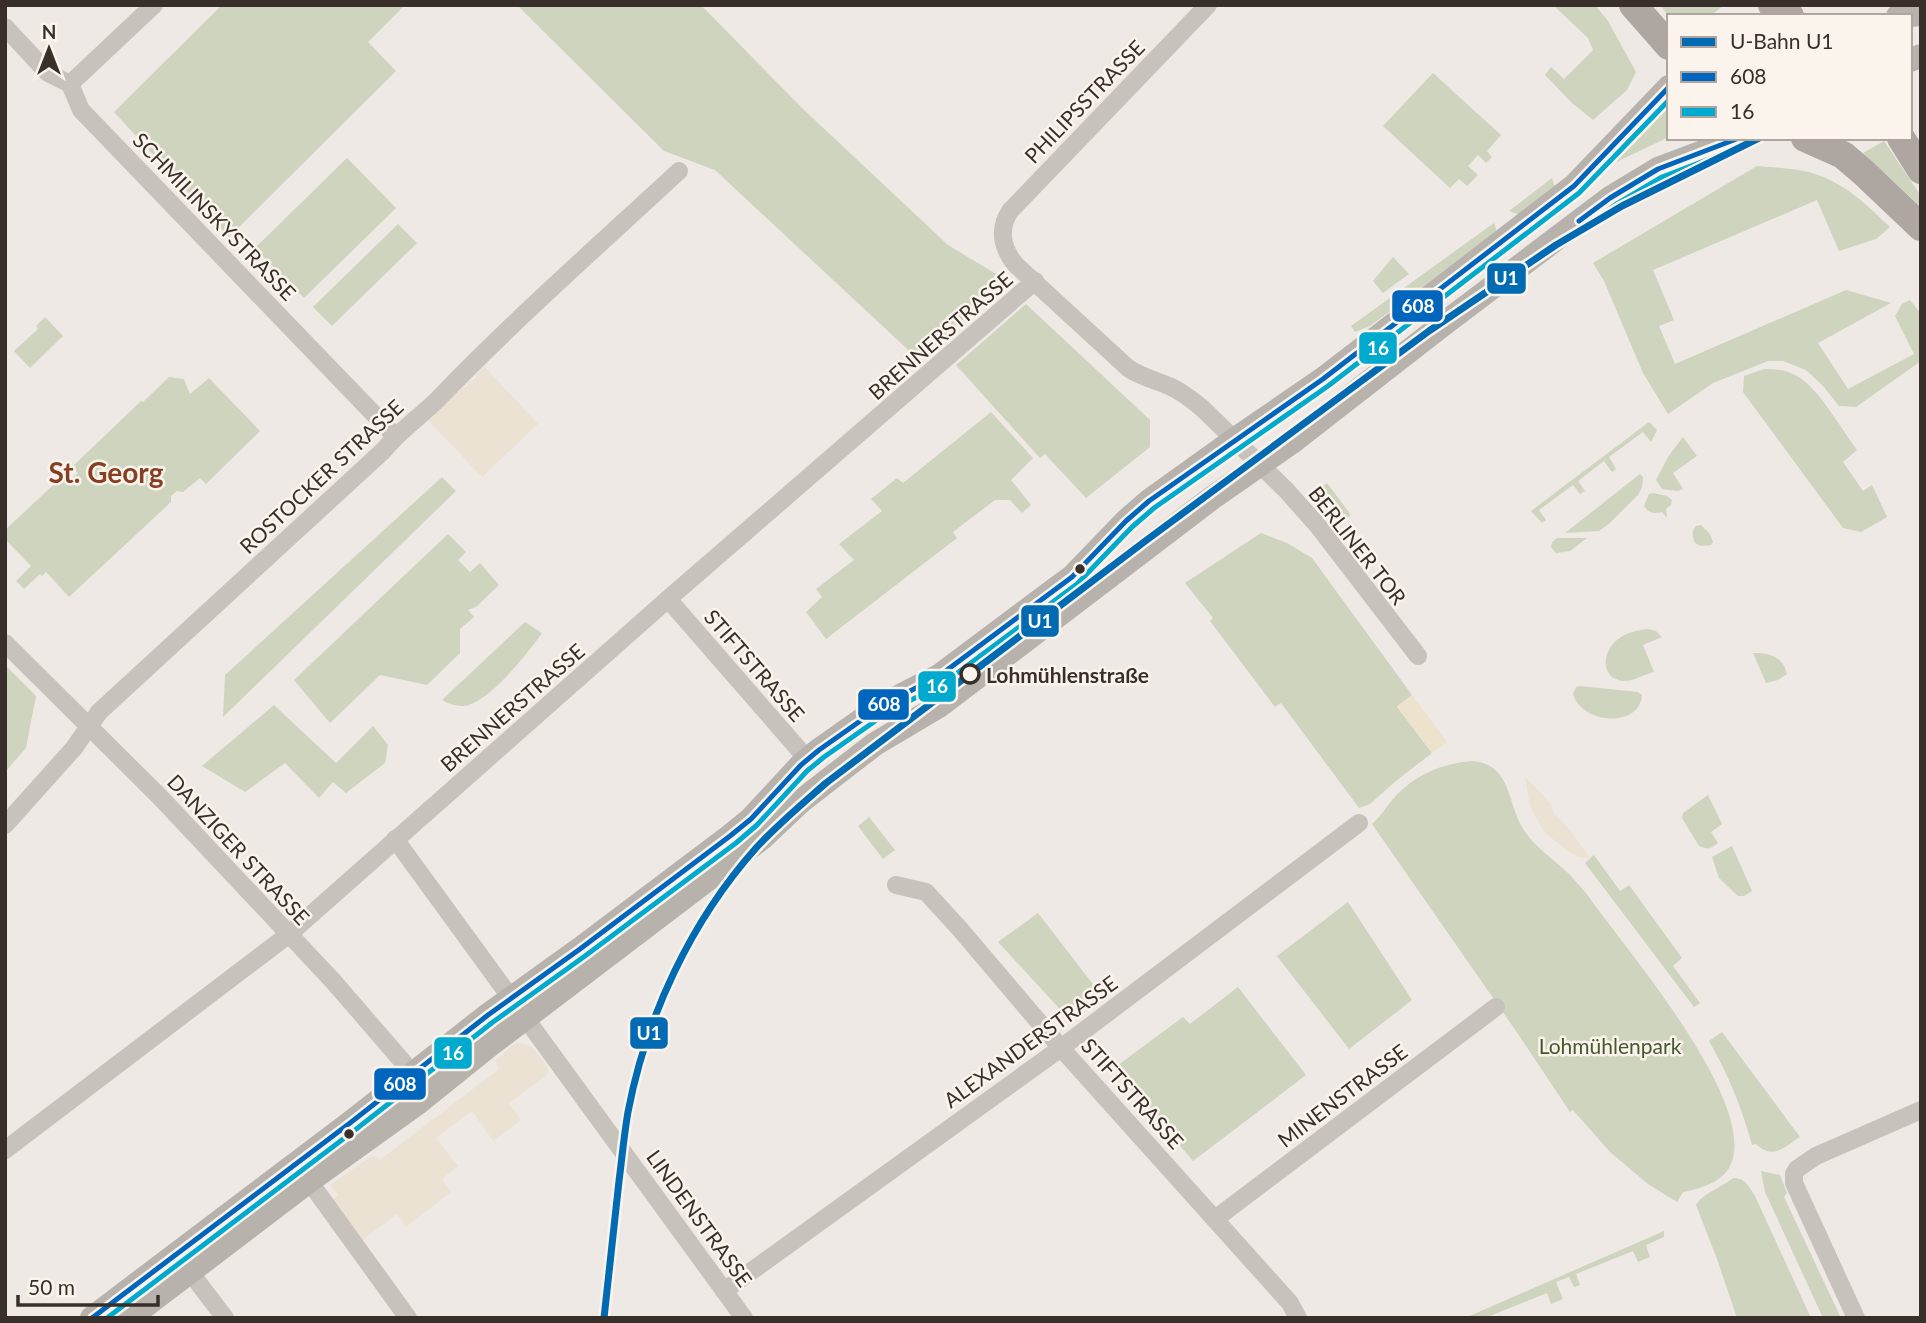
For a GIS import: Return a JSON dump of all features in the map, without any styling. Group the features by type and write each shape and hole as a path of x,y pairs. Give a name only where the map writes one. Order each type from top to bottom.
{"main road":[{"path":"1633,5 1667,44"},
{"path":"129,1318 309,1181 419,1102 580,949 751,818 808,760 830,742 883,705 939,676 1033,606 1072,576 1149,501 1323,379 1564,194 1600,161 1667,88"},
{"path":"92,1318 412,1075 519,1007 762,838 808,796 875,744 939,706 1212,498 1292,443 1602,204 1658,169 1695,140"},
{"path":"1658,169 1735,140"},
{"path":"1809,140 1843,155 1921,227"},
{"path":"1902,140 1921,170"}],"street":[{"path":"5,27 48,73 71,84 154,5"},
{"name":"PHILIPSSTRASSE","path":"1035,281 1008,255 1004,246 1004,221 1016,204 1208,5"},
{"name":"SCHMILINSKYSTRASSE","path":"71,84 81,110 395,436"},
{"name":"ROSTOCKER STRASSE","path":"5,825 74,748 99,712 383,451 395,436 434,403 467,368 679,171"},
{"path":"1035,281 1128,368 1168,385 1188,397 1234,440"},
{"name":"BRENNERSTRASSE","path":"5,1150 288,935 668,599 1035,281"},
{"name":"BERLINER TOR","path":"1234,440 1318,526 1418,656"},
{"name":"STIFTSTRASSE","path":"668,599 808,760"},
{"name":"DANZIGER STRASSE","path":"5,643 157,793 333,981 412,1075 419,1102"},
{"name":"ALEXANDERSTRASSE","path":"724,1291 1061,1048 1359,823"},
{"name":"LINDENSTRASSE","path":"396,839 744,1318"},
{"name":"STIFTSTRASSE","path":"896,885 926,892 960,928 1061,1048 1290,1303 1298,1317"},
{"name":"MINENSTRASSE","path":"1215,1219 1496,1007"},
{"path":"1856,1318 1794,1182 1794,1174 1798,1167 1816,1156 1921,1110"},
{"path":"309,1181 408,1318"},
{"path":"190,1272 225,1318"}],"green space":[{"path":"222,5 405,5 368,42 396,71 229,237 114,112"},
{"path":"517,5 701,5 801,107 948,245 1006,280 919,360 715,170 664,151"},
{"path":"1553,5 1595,5 1608,21 1636,72 1627,90 1593,120 1545,75 1551,67 1564,79 1593,50 1588,38"},
{"path":"1660,5 1724,5 1713,14 1667,14"},
{"path":"1433,73 1501,135 1487,151 1492,157 1486,163 1478,155 1468,166 1478,175 1467,186 1459,179 1450,188 1383,126"},
{"path":"1667,109 1667,138 1614,163"},
{"path":"1884,141 1921,196 1921,207 1863,153"},
{"path":"347,158 396,208 304,298 255,248"},
{"path":"1757,166 1803,171 1829,179 1857,197 1890,227 1876,239 1839,251 1817,200 1653,270 1674,320 1659,326 1675,364 1846,290 1891,303 1818,343 1848,389 1914,354 1895,316 1902,304 1910,300 1921,314 1921,361 1856,407 1839,406 1806,370 1783,361 1768,361 1713,383 1668,414 1643,373 1604,281 1593,263"},
{"path":"1552,178 1555,188 1520,215 1509,211"},
{"path":"1494,223 1497,232 1370,326 1355,332 1351,326"},
{"path":"398,224 417,243 332,326 313,307"},
{"path":"1393,257 1409,274 1383,293 1373,281"},
{"path":"1026,304 1150,420 1150,447 1086,498 1045,454 1040,458 956,365"},
{"path":"45,317 63,336 30,368 14,351 38,329 36,326"},
{"path":"1764,369 1793,374 1813,389 1857,450 1843,462 1863,491 1872,485 1887,517 1861,532 1843,528 1743,392 1744,376"},
{"path":"169,377 184,379 190,394 209,378 260,431 206,484 200,478 183,492 177,491 171,496 171,502 69,597 46,572 24,589 16,581 31,566 5,539 5,530 65,474 70,480 78,473 72,467"},
{"path":"991,412 1033,458 1011,480 1031,505 1022,513 1010,500 995,500 953,532 957,538 826,639 806,612 822,597 816,589 854,560 839,544 882,511 871,499 897,478 903,483"},
{"path":"1649,422 1657,430 1651,442 1643,432 1609,457 1616,469 1612,472 1604,461 1578,481 1585,491 1580,494 1573,485 1539,510 1546,520 1542,523 1531,511"},
{"path":"1683,437 1697,456 1673,473 1683,489 1662,489 1656,480"},
{"path":"1640,474 1643,477 1638,495 1610,523 1599,531 1565,533"},
{"path":"442,477 456,491 223,717 225,675"},
{"path":"1327,483 1351,515 1340,523 1316,491"},
{"path":"1649,494 1672,500 1666,509 1667,518 1662,512 1652,512 1644,506"},
{"path":"1701,525 1710,534 1713,542 1711,545 1696,544 1693,530"},
{"path":"1261,533 1287,543 1312,558 1412,695 1397,707 1432,753 1370,804 1359,808 1281,703 1275,707 1210,621 1213,618 1185,583"},
{"path":"448,534 466,552 458,560 470,572 480,563 499,585 476,607 468,610 474,617 460,629 460,653 427,685 380,675 330,723 294,680"},
{"path":"1557,538 1587,538 1570,551 1556,553 1551,547"},
{"path":"525,622 542,633 518,664 495,687 484,697 463,706 442,700"},
{"path":"1648,629 1656,631 1662,637 1643,645 1654,672 1627,681 1610,675 1606,657 1612,645 1627,634"},
{"path":"1753,653 1779,659 1787,674 1766,683"},
{"path":"5,665 36,696 26,748 5,772"},
{"path":"1576,687 1638,692 1642,695 1639,706 1632,713 1622,717 1598,717 1578,704 1573,694"},
{"path":"274,705 336,763 373,726 388,745 385,763 346,793 333,782 319,798 285,763 245,792 202,766"},
{"name":"Lohmühlenpark","path":"1473,761 1495,769 1506,786 1526,834 1586,893 1656,986 1708,1068 1726,1106 1734,1141 1729,1168 1715,1181 1683,1192 1677,1202 1648,1184 1610,1152 1573,1110 1570,1112 1372,824 1402,790 1420,777 1451,764"},
{"path":"1708,795 1722,824 1711,832 1718,843 1711,848 1699,846 1682,818 1683,813"},
{"path":"869,817 895,850 883,859 858,826"},
{"path":"1732,846 1752,891 1744,896 1738,896 1719,878 1712,857"},
{"path":"1594,855 1620,891 1629,885 1682,958 1673,966 1700,1003 1694,1007 1585,863"},
{"path":"1348,902 1412,1000 1349,1049 1277,956"},
{"path":"1038,913 1102,996 1069,1019 998,942"},
{"path":"1238,987 1306,1075 1193,1161 1114,1068 1183,1017 1190,1024"},
{"path":"1722,1032 1800,1137 1778,1151 1768,1151 1756,1144 1752,1145 1734,1092 1709,1041"},
{"path":"1761,1171 1780,1175 1787,1193 1784,1197 1841,1318 1823,1318 1765,1192"},
{"path":"1733,1178 1744,1181 1755,1196 1811,1318 1737,1318 1696,1205 1703,1197"},
{"path":"1664,1231 1664,1237 1646,1245 1650,1257 1638,1262 1633,1251 1576,1274 1580,1285 1574,1287 1569,1277 1556,1282 1563,1299 1551,1304 1547,1293 1485,1318 1465,1318"}],"sand":[{"path":"1412,695 1447,742 1432,753 1397,706"}],"shaded area":[{"path":"484,366 538,424 482,477 426,418 474,379"},
{"path":"1525,777 1551,804 1554,814 1566,825 1590,858 1578,857 1544,832 1530,806"},
{"path":"519,1043 533,1048 549,1070 547,1075 509,1103 521,1120 493,1141 472,1111 436,1138 458,1166 442,1179 451,1192 406,1227 397,1214 361,1241 331,1201 338,1195 330,1185 370,1157 381,1159 499,1069 495,1061"}],"metro line":[{"name":"U1","path":"604,1318 627,1121 646,1041 674,972 692,939 733,876 764,839 826,783 1144,542 1429,331 1556,245 1622,206 1755,140"}],"transit line":[{"name":"608","path":"92,1318 488,1015 730,836 751,819 801,765 819,750 883,705 939,676 1072,577 1149,501 1323,379 1574,186 1667,89"},
{"name":"16","path":"107,1318 493,1022 736,843 824,757 888,712 944,683 1077,584 1154,508 1328,386 1579,193 1667,102"},
{"name":"608","path":"1579,221 1610,198 1658,169 1734,140"},
{"name":"16","path":"1584,228 1615,205 1662,177 1743,146"}],"place":[{"name":"Lohmühlenstraße","path":"970,674"}],"district":[{"name":"St. Georg","path":"106,472"}]}
